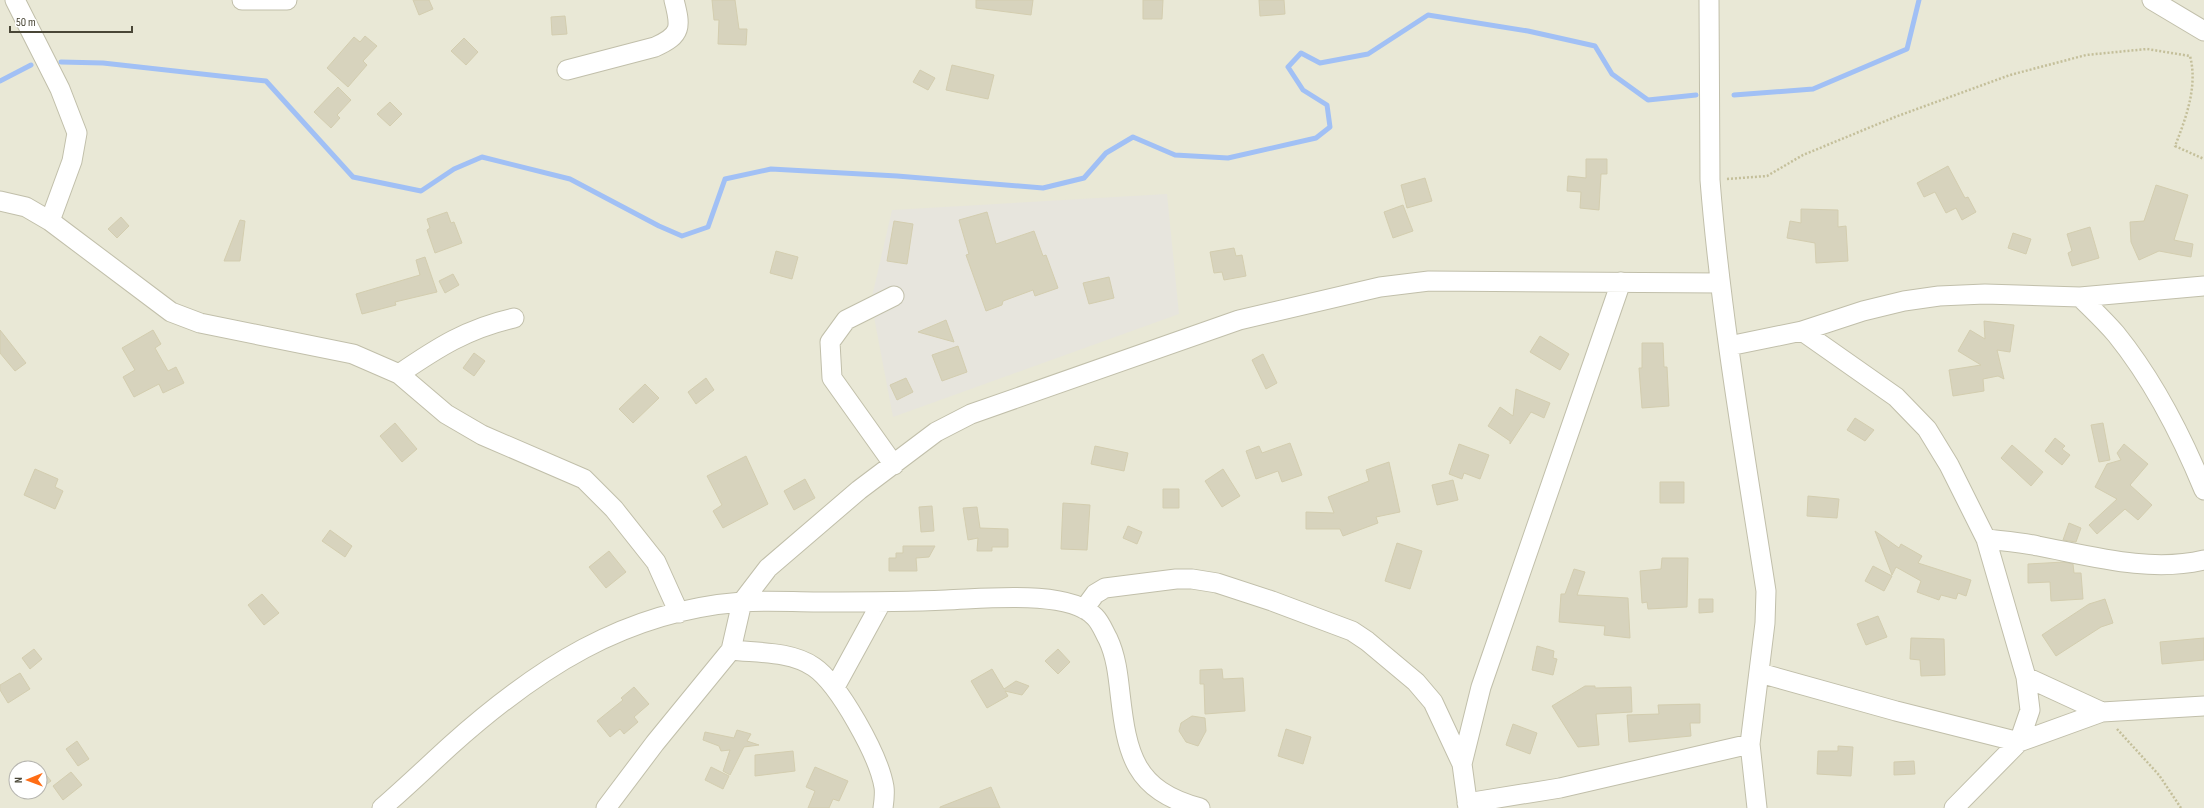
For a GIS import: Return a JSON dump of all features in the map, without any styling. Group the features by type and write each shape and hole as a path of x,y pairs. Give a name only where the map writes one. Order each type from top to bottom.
{"street":[{"path":"15,0 60,89 76,133 72,161 50,221"},
{"path":"242,0 287,0"},
{"path":"567,70 655,47 667,42 675,36 678,27 678,15 674,0"},
{"path":"1708,0 1710,180 1720,283 1728,346 1766,591 1766,624 1750,744 1757,808"},
{"path":"2152,0 2204,31"},
{"path":"0,201 26,207 50,221 170,312 181,318 352,354 399,374 446,414 482,435 584,479 614,509 656,562 679,613"},
{"path":"606,808 655,743 731,650 742,602 768,568 859,490 936,432 977,411 1238,320 1380,286 1429,281 1720,283"},
{"path":"1462,764 1490,656 1621,282"},
{"path":"1728,346 1802,331 1863,311 1904,301 1939,296 1986,294 2080,297 2204,286"},
{"path":"894,296 846,320 830,342 832,378 894,465"},
{"path":"2080,297 2115,334 2153,385 2176,427 2204,490"},
{"path":"399,374 443,345 470,331 488,323 514,318"},
{"path":"1802,331 1896,397 1927,429 1949,465 1986,539 2026,677 2030,710 2019,742"},
{"path":"1986,539 2036,545 2132,562 2176,564 2204,560"},
{"path":"1084,609 1095,594 1105,588 1176,579 1192,579 1217,583 1254,595 1352,631 1399,667 1416,682 1433,702 1462,764 1467,805 1560,788 1750,744"},
{"path":"382,808 497,706 550,668 597,640 651,619 742,602 881,603 1031,598 1064,602 1084,609 1095,616 1111,646 1117,665 1127,740 1134,762 1154,787 1183,803 1200,808"},
{"path":"835,687 881,603"},
{"path":"731,650 782,655 798,660 814,667 835,687 873,756 884,787 883,808"},
{"path":"1760,673 1896,711 2019,742"},
{"path":"2026,677 2102,712"},
{"path":"1954,808 2019,742 2102,712 2204,706"}],"path":[{"path":"1710,180 1767,176 1803,155 1895,117 2010,75 2086,55 2147,49 2190,56 2194,71 2187,116 2175,146 2204,159"},
{"path":"2102,712 2159,775 2181,808"}],"shaded area":[{"path":"0,0 2204,0 2204,808 0,808"},
{"path":"1167,194 1179,314 893,417 871,301 892,210"}],"building":[{"path":"413,0 429,0 433,9 419,15"},
{"path":"712,0 735,0 739,29 747,29 746,45 718,44 719,20 714,20"},
{"path":"976,0 1033,0 1031,15 976,8"},
{"path":"1143,0 1163,0 1162,19 1143,19"},
{"path":"1259,0 1284,0 1285,14 1260,16"},
{"path":"565,16 567,34 552,35 551,17"},
{"path":"365,36 377,46 363,61 367,65 348,87 327,68 354,37 360,42"},
{"path":"464,38 478,52 466,65 451,51"},
{"path":"952,65 994,75 988,99 946,90"},
{"path":"920,70 935,78 928,90 913,82"},
{"path":"338,87 351,100 337,115 340,118 331,128 314,112"},
{"path":"390,102 402,114 390,126 377,114"},
{"path":"1586,159 1607,159 1607,174 1601,174 1599,210 1580,208 1581,192 1567,191 1568,176 1586,178"},
{"path":"1948,166 1965,198 1968,197 1976,212 1962,220 1956,208 1946,213 1935,192 1924,197 1917,183"},
{"path":"1425,178 1432,201 1407,208 1401,185"},
{"path":"2156,185 2188,195 2174,240 2193,244 2191,257 2159,251 2139,260 2131,242 2130,222 2144,221"},
{"path":"1403,205 1413,231 1393,238 1384,212"},
{"path":"1801,209 1838,210 1838,227 1846,226 1848,261 1816,263 1815,243 1787,238 1790,221 1801,223"},
{"path":"447,212 451,223 454,222 462,243 435,253 427,230 430,228 427,219"},
{"path":"987,212 996,244 1034,231 1043,256 1046,255 1058,288 1035,296 1033,290 1003,301 1002,305 986,311 966,255 969,254 959,220"},
{"path":"121,217 129,226 117,238 108,229"},
{"path":"240,220 245,221 240,261 224,261"},
{"path":"894,221 913,224 907,264 887,261"},
{"path":"2090,227 2099,258 2072,266 2068,253 2072,251 2067,234"},
{"path":"2013,233 2031,239 2026,254 2008,248"},
{"path":"1234,248 1236,256 1242,255 1246,276 1224,280 1222,272 1214,273 1210,252"},
{"path":"776,251 798,257 792,279 770,273"},
{"path":"425,257 437,292 395,302 396,305 362,314 356,294 420,275 416,260"},
{"path":"453,274 459,285 445,293 439,281"},
{"path":"1109,277 1114,298 1089,304 1083,283"},
{"path":"946,320 954,342 918,332"},
{"path":"1984,321 2014,325 2010,352 1997,350 2004,379 1998,376 1983,379 1984,391 1953,396 1949,370 1981,365 1958,351 1970,330 1985,339"},
{"path":"0,330 26,363 15,371 0,353"},
{"path":"153,330 161,344 155,348 168,371 176,367 184,383 163,393 159,384 134,397 123,377 135,370 122,348"},
{"path":"1540,336 1569,354 1560,370 1530,352"},
{"path":"1642,343 1663,343 1664,367 1667,367 1669,406 1642,408 1639,368 1642,368"},
{"path":"958,346 967,372 942,381 932,355"},
{"path":"474,353 485,361 474,376 463,368"},
{"path":"1263,354 1277,383 1266,389 1252,360"},
{"path":"706,378 714,390 696,404 688,392"},
{"path":"906,378 913,392 897,400 890,385"},
{"path":"645,384 659,398 633,423 619,409"},
{"path":"1516,389 1550,403 1544,418 1531,412 1510,444 1510,441 1488,426 1500,407 1513,416"},
{"path":"1855,418 1874,430 1865,441 1847,430"},
{"path":"395,423 417,449 402,462 380,436"},
{"path":"2103,423 2110,460 2099,462 2091,425"},
{"path":"2055,438 2065,446 2062,449 2070,455 2062,465 2045,451"},
{"path":"1290,443 1302,475 1282,482 1278,471 1256,479 1246,451 1259,446 1262,453"},
{"path":"1459,444 1489,455 1480,479 1464,473 1462,479 1449,474"},
{"path":"2124,444 2148,464 2130,485 2152,505 2138,520 2125,509 2097,534 2089,525 2117,499 2095,487 2107,464 2121,460 2117,453"},
{"path":"2012,445 2043,472 2031,486 2001,458"},
{"path":"1095,446 1128,453 1124,471 1091,464"},
{"path":"746,456 768,504 723,528 713,511 722,505 707,476"},
{"path":"1389,462 1400,512 1376,517 1378,523 1343,536 1340,529 1306,529 1306,512 1334,513 1328,497 1369,481 1366,470"},
{"path":"35,469 58,479 55,487 63,491 55,509 24,495"},
{"path":"1223,469 1240,496 1222,507 1205,481"},
{"path":"805,479 815,498 794,510 784,491"},
{"path":"1453,480 1458,500 1437,505 1432,485"},
{"path":"1660,482 1684,482 1684,503 1660,503"},
{"path":"1163,489 1179,489 1179,508 1163,508"},
{"path":"1808,496 1839,499 1837,518 1807,516"},
{"path":"1063,503 1090,505 1087,550 1061,549"},
{"path":"932,506 934,531 921,532 919,507"},
{"path":"977,507 980,528 1008,529 1008,547 992,547 992,551 977,551 978,538 968,540 963,508"},
{"path":"2069,523 2081,528 2076,542 2063,540"},
{"path":"1128,526 1142,532 1137,544 1123,538"},
{"path":"330,530 352,546 345,557 322,541"},
{"path":"1875,531 1899,548 1901,544 1922,556 1918,563 1971,580 1966,596 1958,593 1956,599 1941,595 1939,600 1917,592 1921,581 1896,567 1892,575"},
{"path":"1397,543 1422,551 1410,589 1385,581"},
{"path":"903,546 935,546 929,557 916,558 917,571 889,571 889,558 896,558 896,553 903,553"},
{"path":"609,551 626,572 606,588 589,567"},
{"path":"1662,558 1688,558 1687,607 1648,609 1647,602 1642,603 1640,571 1661,569"},
{"path":"2064,562 2073,564 2074,573 2081,573 2083,599 2051,601 2050,582 2028,583 2028,564"},
{"path":"1873,566 1892,576 1884,591 1865,581"},
{"path":"1574,569 1585,572 1577,595 1628,598 1630,638 1604,635 1605,626 1559,622 1561,594 1565,594"},
{"path":"262,594 279,613 264,625 248,605"},
{"path":"1699,599 1713,599 1713,612 1699,613"},
{"path":"2105,599 2113,623 2101,627 2056,656 2042,635 2089,604"},
{"path":"1878,616 1887,637 1866,645 1857,624"},
{"path":"1911,638 1944,639 1945,675 1921,676 1920,660 1910,659"},
{"path":"2204,638 2204,660 2162,664 2160,642"},
{"path":"1537,646 1554,651 1553,658 1557,659 1553,675 1532,670"},
{"path":"34,649 42,659 30,669 22,658"},
{"path":"1058,649 1070,662 1058,674 1045,661"},
{"path":"992,669 1004,689 1016,681 1029,686 1022,695 1005,691 1008,696 987,708 971,681"},
{"path":"1222,669 1223,679 1243,678 1245,711 1205,714 1204,684 1200,684 1200,670"},
{"path":"20,673 30,689 8,703 0,690 0,685"},
{"path":"1585,686 1595,686 1595,688 1631,687 1632,712 1596,714 1599,745 1578,747 1552,706"},
{"path":"634,687 649,704 634,717 638,722 624,734 620,729 610,737 597,721 623,700 621,698"},
{"path":"1700,704 1700,723 1690,723 1691,736 1629,742 1627,715 1659,714 1658,705"},
{"path":"1192,716 1205,718 1206,731 1198,746 1186,742 1179,731 1181,723"},
{"path":"1513,724 1537,733 1530,754 1506,745"},
{"path":"1286,729 1311,737 1303,764 1278,756"},
{"path":"737,730 751,734 747,741 759,745 744,747 730,775 723,771 730,750 721,751 719,746 703,740 705,732 734,738"},
{"path":"77,741 89,759 78,766 66,749"},
{"path":"1838,746 1853,747 1851,776 1817,774 1818,751 1838,751"},
{"path":"793,751 795,771 755,776 755,755"},
{"path":"1914,761 1915,774 1894,775 1894,762"},
{"path":"711,767 729,776 723,789 705,780"},
{"path":"815,767 848,781 839,801 833,799 829,808 808,808 815,791 806,787"},
{"path":"71,772 82,785 63,800 53,786"},
{"path":"991,787 1000,808 940,808 940,807"}],"waterway":[{"path":"1734,95 1813,89 1907,49 1919,0"},
{"path":"61,62 103,63 266,81 353,177 421,191 454,169 482,157 570,179 659,226 682,236 708,227 725,179 771,169 897,176 1043,188 1084,178 1106,153 1133,137 1175,155 1228,158 1316,138 1330,127 1327,105 1303,90 1288,67 1301,53 1320,63 1368,54 1428,15 1528,31 1595,46 1612,74 1648,100 1696,95"},
{"path":"0,81 31,65"}]}
